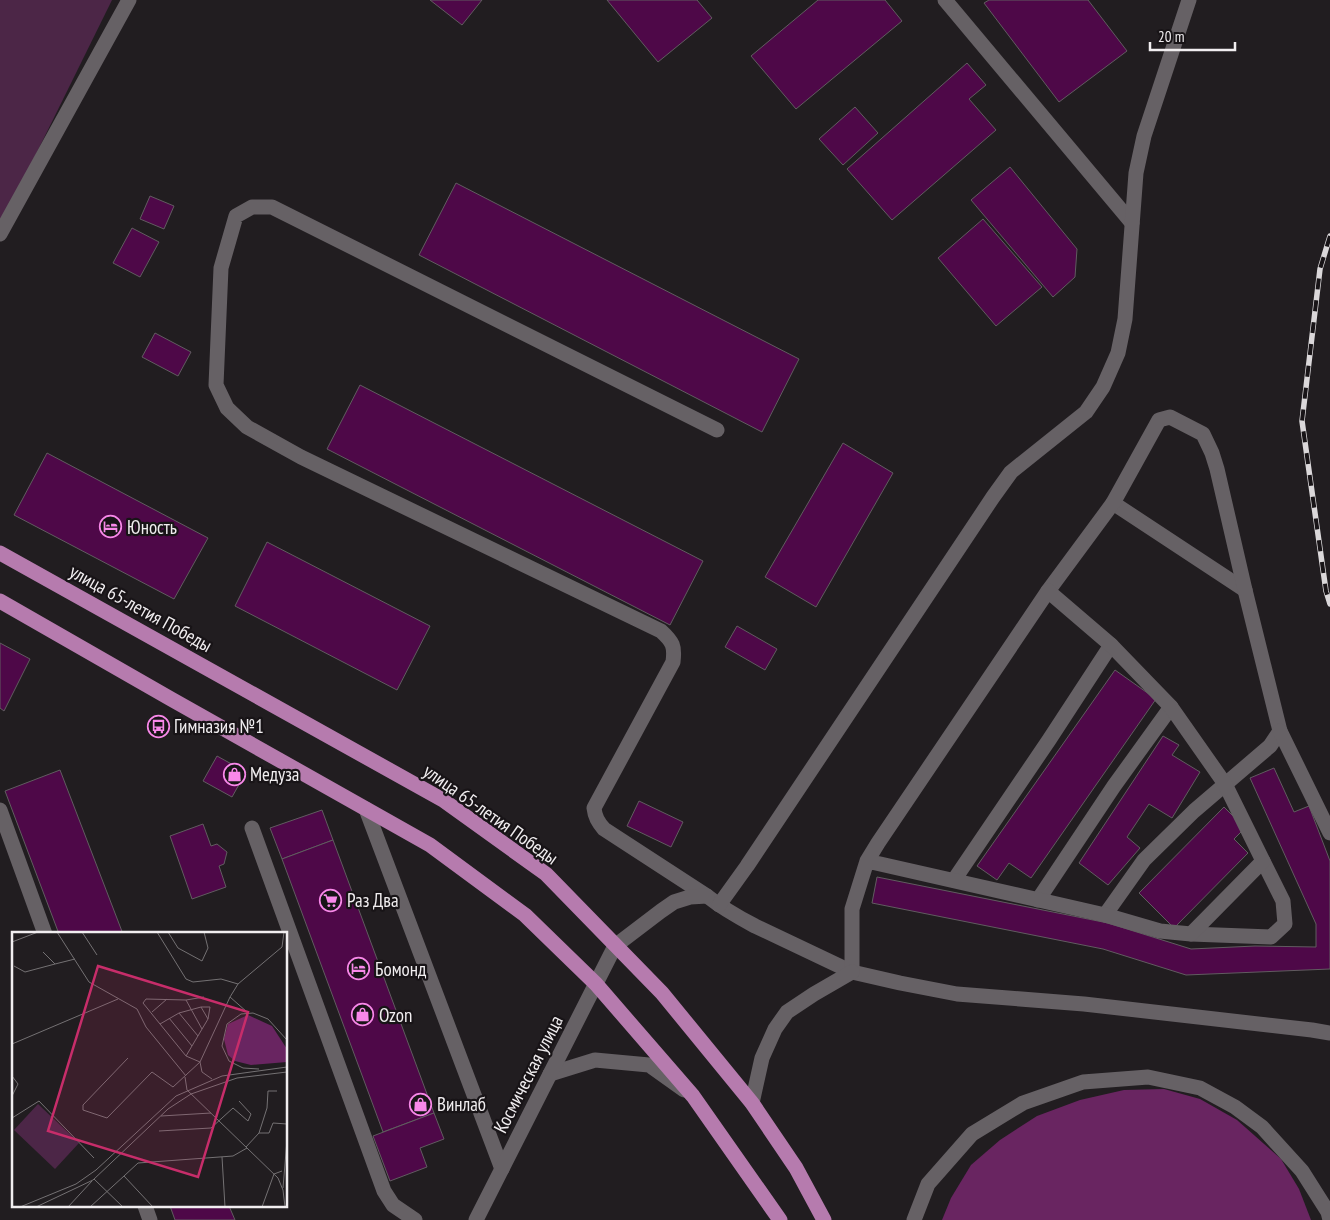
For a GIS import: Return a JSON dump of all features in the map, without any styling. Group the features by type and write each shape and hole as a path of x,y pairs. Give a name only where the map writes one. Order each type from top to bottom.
{"main road":[{"name":"улица 65-летия Победы","path":"0,552 443,800 546,874 662,993 752,1102 796,1168 824,1220"},
{"path":"0,601 430,845 525,915 596,984 693,1096 780,1220"}],"street":[{"path":"0,234 129,0"},
{"path":"945,0 1132,223"},
{"path":"719,905 747,866 993,496 1011,472 1086,412 1102,387 1118,353 1125,319 1136,173 1144,136 1189,0"},
{"path":"717,430 272,207 252,207 236,216 221,268 216,385 227,408 246,427 301,457 661,631 671,640 674,650 673,662 594,808 595,816 604,829 719,905 755,926 852,972 957,994 1084,1004 1330,1033"},
{"path":"852,972 852,909 867,861 1048,591 1113,503 1159,420 1170,418 1203,434 1212,453 1280,731 1330,833"},
{"path":"1113,503 1244,590"},
{"path":"867,861 1105,915 1160,931 1271,937 1285,924 1283,900 1226,784 1171,707 1111,645 1048,591"},
{"path":"954,880 1111,645"},
{"path":"1038,900 1114,786 1171,707"},
{"path":"1105,915 1144,860 1194,811 1270,746 1280,731"},
{"path":"366,809 502,1169"},
{"path":"0,810 44,932"},
{"path":"252,828 384,1191 393,1205 414,1220"},
{"path":"1190,934 1263,861"},
{"path":"615,946 674,902 690,897 707,896"},
{"name":"Космическая улица","path":"476,1220 615,946"},
{"path":"752,1102 762,1058 775,1030 787,1012 852,972"},
{"path":"550,1074 595,1060 649,1065 693,1096"},
{"path":"914,1220 928,1184 972,1134 1022,1104 1084,1082 1148,1077 1200,1088 1235,1107 1262,1127 1302,1171 1329,1213"},
{"path":"146,1208 150,1220"}],"shaded area":[{"path":"0,0 112,0 0,227"},
{"path":"1164,1089 1200,1099 1237,1120 1281,1159 1299,1189 1311,1220 942,1220 951,1198 971,1165 1000,1140 1037,1116 1080,1100 1124,1090"}],"building":[{"path":"430,0 482,0 462,25"},
{"path":"607,0 697,0 712,18 658,62"},
{"path":"818,0 885,0 902,21 796,109 751,56"},
{"path":"989,0 1088,0 1127,51 1059,102 984,3"},
{"path":"967,63 986,85 969,99 996,130 892,220 847,169"},
{"path":"855,107 878,133 843,165 819,139"},
{"path":"1010,167 1077,249 1075,277 1053,297 971,200"},
{"path":"456,183 799,359 762,432 419,255"},
{"path":"150,196 174,206 164,229 140,219"},
{"path":"983,219 1042,287 996,326 938,258"},
{"path":"132,228 159,242 140,277 113,263"},
{"path":"155,333 191,352 178,376 142,357"},
{"path":"360,385 703,561 670,625 327,449"},
{"path":"843,443 893,473 816,607 765,577"},
{"name":"Юность","path":"47,453 208,538 174,599 14,515"},
{"path":"267,542 430,626 397,690 235,606"},
{"path":"737,626 777,649 765,670 725,647"},
{"path":"0,643 30,659 4,711 0,708"},
{"path":"1115,670 1156,699 1031,878 1009,863 997,880 977,866"},
{"path":"1163,736 1179,745 1172,755 1200,772 1172,818 1149,804 1127,837 1140,848 1108,885 1079,863"},
{"path":"217,756 246,772 232,797 203,781"},
{"path":"1274,768 1294,812 1309,806 1330,861 1330,969 1186,975 1103,949 872,903 877,877 1108,923 1191,949 1255,946 1316,947 1316,924 1250,778"},
{"path":"60,770 122,932 58,932 5,791"},
{"path":"639,801 683,822 671,847 627,826"},
{"path":"1224,807 1245,828 1234,839 1248,853 1174,928 1139,893"},
{"path":"322,810 333,840 282,859 270,828"},
{"path":"203,824 211,846 217,844 227,852 224,864 219,866 226,887 192,899 170,836"},
{"path":"333,840 434,1113 383,1132 282,859"},
{"path":"434,1113 444,1139 420,1148 427,1167 390,1181 373,1136"},
{"path":"171,1208 230,1208 235,1220 175,1220"}],"railway":[{"path":"1330,236 1320,269 1302,421 1326,591 1330,604"}],"place":[{"name":"Юность","path":"111,527"},
{"name":"Гимназия №1","path":"158,726"},
{"name":"Медуза","path":"234,774"},
{"name":"Раз Два","path":"331,900"},
{"name":"Бомонд","path":"359,969"},
{"name":"Ozon","path":"363,1015"},
{"name":"Винлаб","path":"421,1104"}]}
